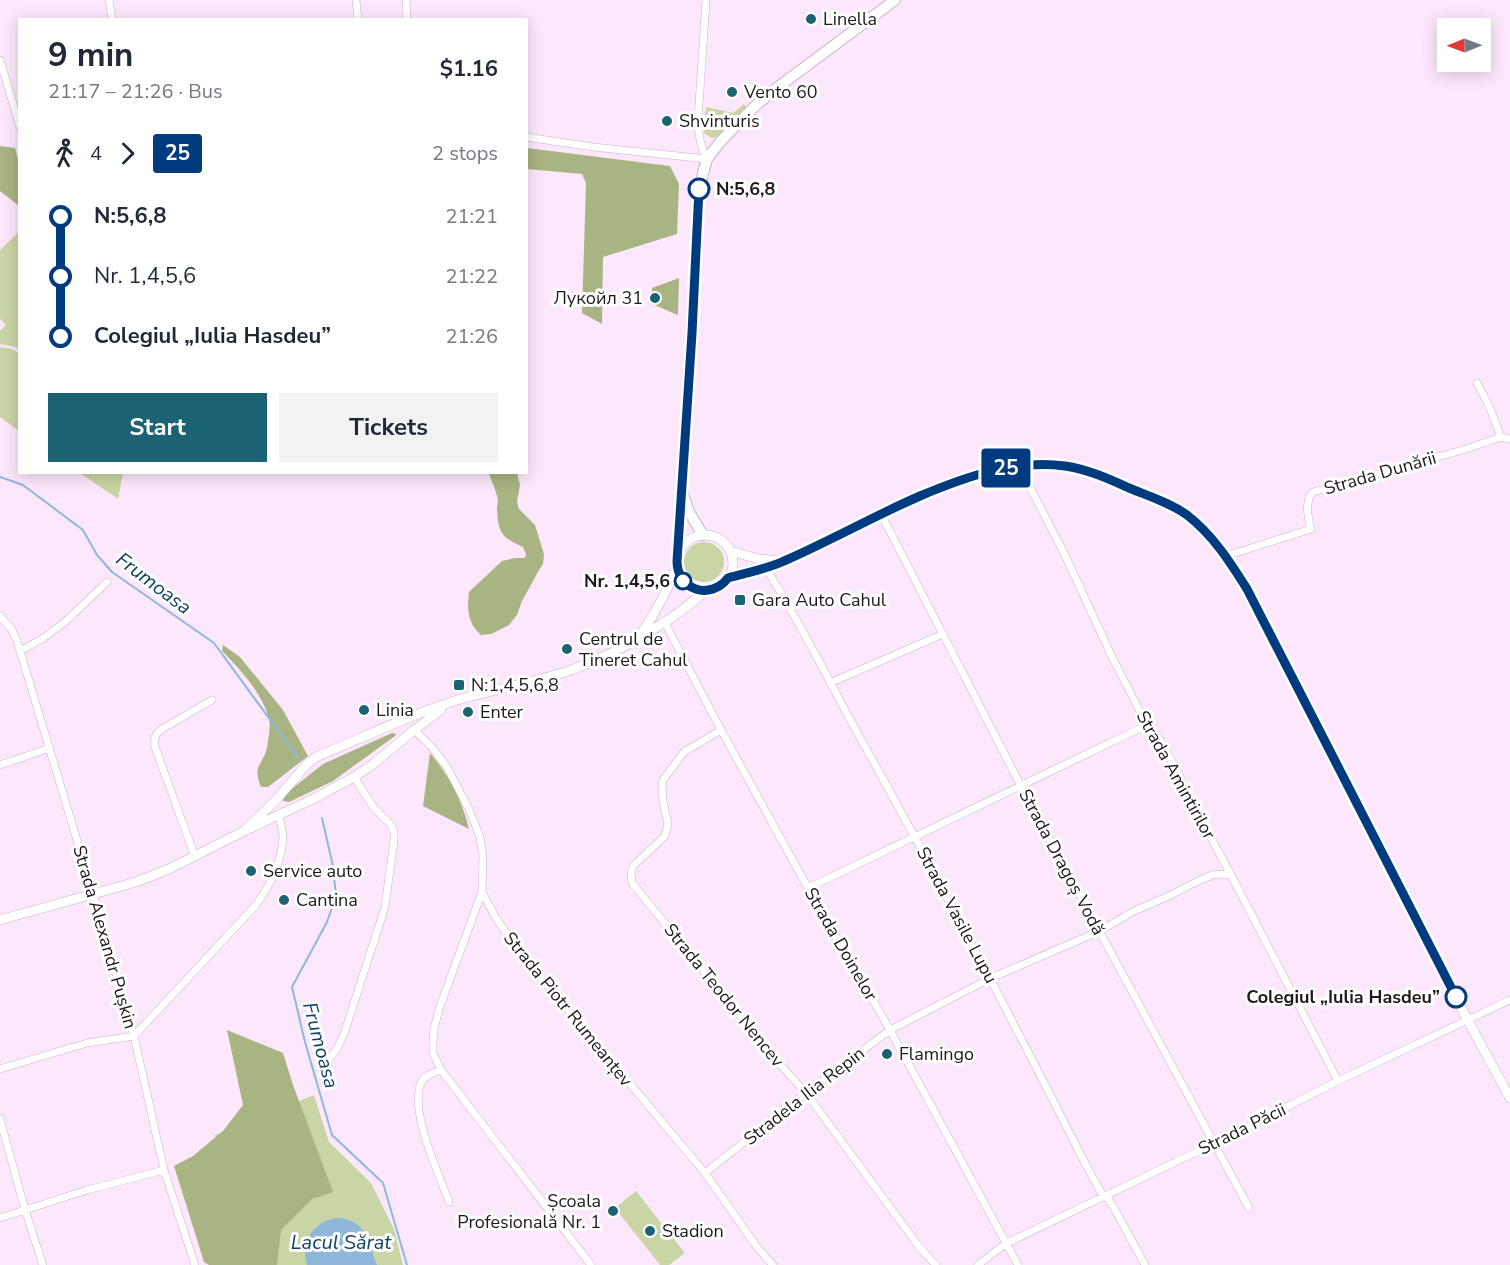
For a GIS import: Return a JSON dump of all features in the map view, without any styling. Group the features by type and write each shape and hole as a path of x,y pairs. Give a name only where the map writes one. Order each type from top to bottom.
{"main road":[{"path":"896,0 754,106 707,159 698,201 681,491 678,559 681,577 686,584 698,590 719,587 728,578 782,562 881,513 946,485 989,471 1019,466 1065,466 1086,470 1186,514 1211,537 1247,589 1467,1019 1510,1098"},
{"path":"681,491 689,513 703,535"},
{"path":"638,639 669,588 686,542 703,535 719,539 725,544 730,551 732,563 728,578"},
{"path":"730,551 759,559 782,562"},
{"path":"244,831 316,757 450,703 574,669 615,652 665,622 707,590"},
{"path":"0,920 154,875 195,857 354,777 450,703"},
{"path":"391,725 399,729 398,743"},
{"path":"279,797 283,813"}],"street":[{"path":"108,0 112,18"},
{"path":"356,0 358,18"},
{"path":"406,0 406,18"},
{"path":"706,0 698,137 707,159"},
{"path":"0,60 18,118"},
{"path":"528,137 593,147 707,159"},
{"path":"1477,382 1501,437 1510,439"},
{"name":"Strada Dunării","path":"1226,556 1311,529 1308,518 1308,499 1313,492 1501,437"},
{"name":"Strada Amintirilor","path":"1019,466 1078,582 1113,659 1148,724 1161,741 1338,1082"},
{"name":"Strada Dragoș Vodă","path":"881,513 1021,786 1249,1208"},
{"name":"Strada Vasile Lupu","path":"765,567 791,609 991,978 1088,1169 1103,1196 1113,1206 1145,1265"},
{"path":"20,651 42,639 66,621 107,582"},
{"name":"Strada Alexandr Pușkin","path":"0,616 12,630 20,651 50,748 134,1036 164,1170 195,1265"},
{"name":"Strada Doinelor","path":"665,622 721,730 890,1030 1018,1265"},
{"path":"830,683 943,634"},
{"path":"195,857 155,747 154,738 162,729 212,700"},
{"path":"808,888 1148,724"},
{"name":"Strada Piotr Rumeanțev","path":"414,730 447,766 469,809 480,837 483,855 482,892 499,924 515,947 705,1173 757,1247 773,1265"},
{"name":"Strada Teodor Nencev","path":"721,730 684,752 663,780 663,801 668,830 665,836 633,866 631,879 687,951 806,1093 920,1248 936,1265"},
{"path":"0,765 50,748"},
{"path":"318,1067 333,1056 339,1048 386,907 391,869 394,832 391,825 374,808 354,777"},
{"path":"0,1069 87,1043 134,1036 256,905 268,889 283,836 283,813"},
{"name":"Stradela Ilia Repin","path":"705,1173 890,1030 991,978 1100,931 1134,911 1196,882 1212,875 1232,875"},
{"path":"482,892 439,1009 434,1029 433,1053 441,1070 591,1265"},
{"name":"Strada Păcii","path":"978,1265 1005,1244 1510,1000"},
{"path":"441,1070 428,1075 422,1082 419,1103 424,1134 449,1202"},
{"path":"0,1119 43,1265"},
{"path":"0,1218 87,1190 164,1170"}],"green space":[{"path":"744,104 747,108 718,136 712,138 705,134 706,107 733,113"},
{"path":"0,146 15,148 18,159 18,205 0,191"},
{"path":"528,148 670,166 679,184 677,234 603,257 602,324 582,313 586,183 582,174 528,169"},
{"path":"18,233 18,348 0,344 0,331 6,325 0,319 0,250"},
{"path":"679,278 678,315 652,304 652,288"},
{"path":"0,347 18,352 18,430 0,417"},
{"path":"81,474 123,474 118,499"},
{"path":"489,474 517,474 520,485 517,502 519,509 535,525 544,554 543,564 522,601 517,615 509,625 491,634 481,635 469,615 469,592 502,561 525,558 526,554 523,547 506,538 500,530 498,498"},
{"path":"704,542 718,548 724,562 718,576 704,582 690,576 684,562 690,548"},
{"path":"223,645 240,657 283,710 308,756 268,787 261,787 257,774 267,748 270,723 262,701 250,682 222,651"},
{"path":"392,733 396,734 395,736 333,781 289,802 283,801 284,795 323,764"},
{"path":"430,753 454,788 469,829 423,806"},
{"path":"227,1030 283,1053 333,1192 312,1199 281,1230 277,1265 209,1265 204,1262 174,1166 193,1156 223,1131 243,1105"},
{"path":"314,1095 329,1142 371,1183 394,1229 403,1265 254,1265 216,1152 215,1135"},
{"name":"Stadion","path":"636,1191 685,1253 669,1265 660,1265 615,1208"}],"water":[{"name":"Lacul Sărat","path":"338,1218 355,1223 361,1228 377,1265 307,1265 306,1248 311,1234 322,1223"}],"waterway":[{"name":"Frumoasa","path":"0,477 23,485 83,530 97,555 112,572 214,643 298,758"},
{"name":"Frumoasa","path":"322,818 333,866 336,897 327,922 292,987 305,1042 332,1135 383,1183 407,1265"}],"bus line":[{"name":"25","path":"699,189 677,561 683,581 698,590 715,588 728,578 782,562 881,513 946,485 967,477 1019,466 1065,466 1086,470 1186,514 1211,537 1247,589 1456,997"}],"place":[{"name":"Linella","path":"811,19"},
{"name":"Vento 60","path":"732,92"},
{"name":"Shvinturis","path":"667,121"},
{"name":"N:5,6,8","path":"699,189"},
{"name":"Лукойл 31","path":"655,298"},
{"name":"Nr. 1,4,5,6","path":"683,581"},
{"name":"Gara Auto Cahul","path":"740,600"},
{"name":"Centrul de Tineret Cahul","path":"567,649"},
{"name":"N:1,4,5,6,8","path":"459,685"},
{"name":"Linia","path":"364,710"},
{"name":"Enter","path":"468,712"},
{"name":"Service auto","path":"251,871"},
{"name":"Cantina","path":"284,900"},
{"name":"Colegiul „Iulia Hasdeu”","path":"1456,997"},
{"name":"Flamingo","path":"887,1054"},
{"name":"Școala Profesională Nr. 1","path":"613,1211"},
{"name":"Stadion","path":"650,1231"}]}
